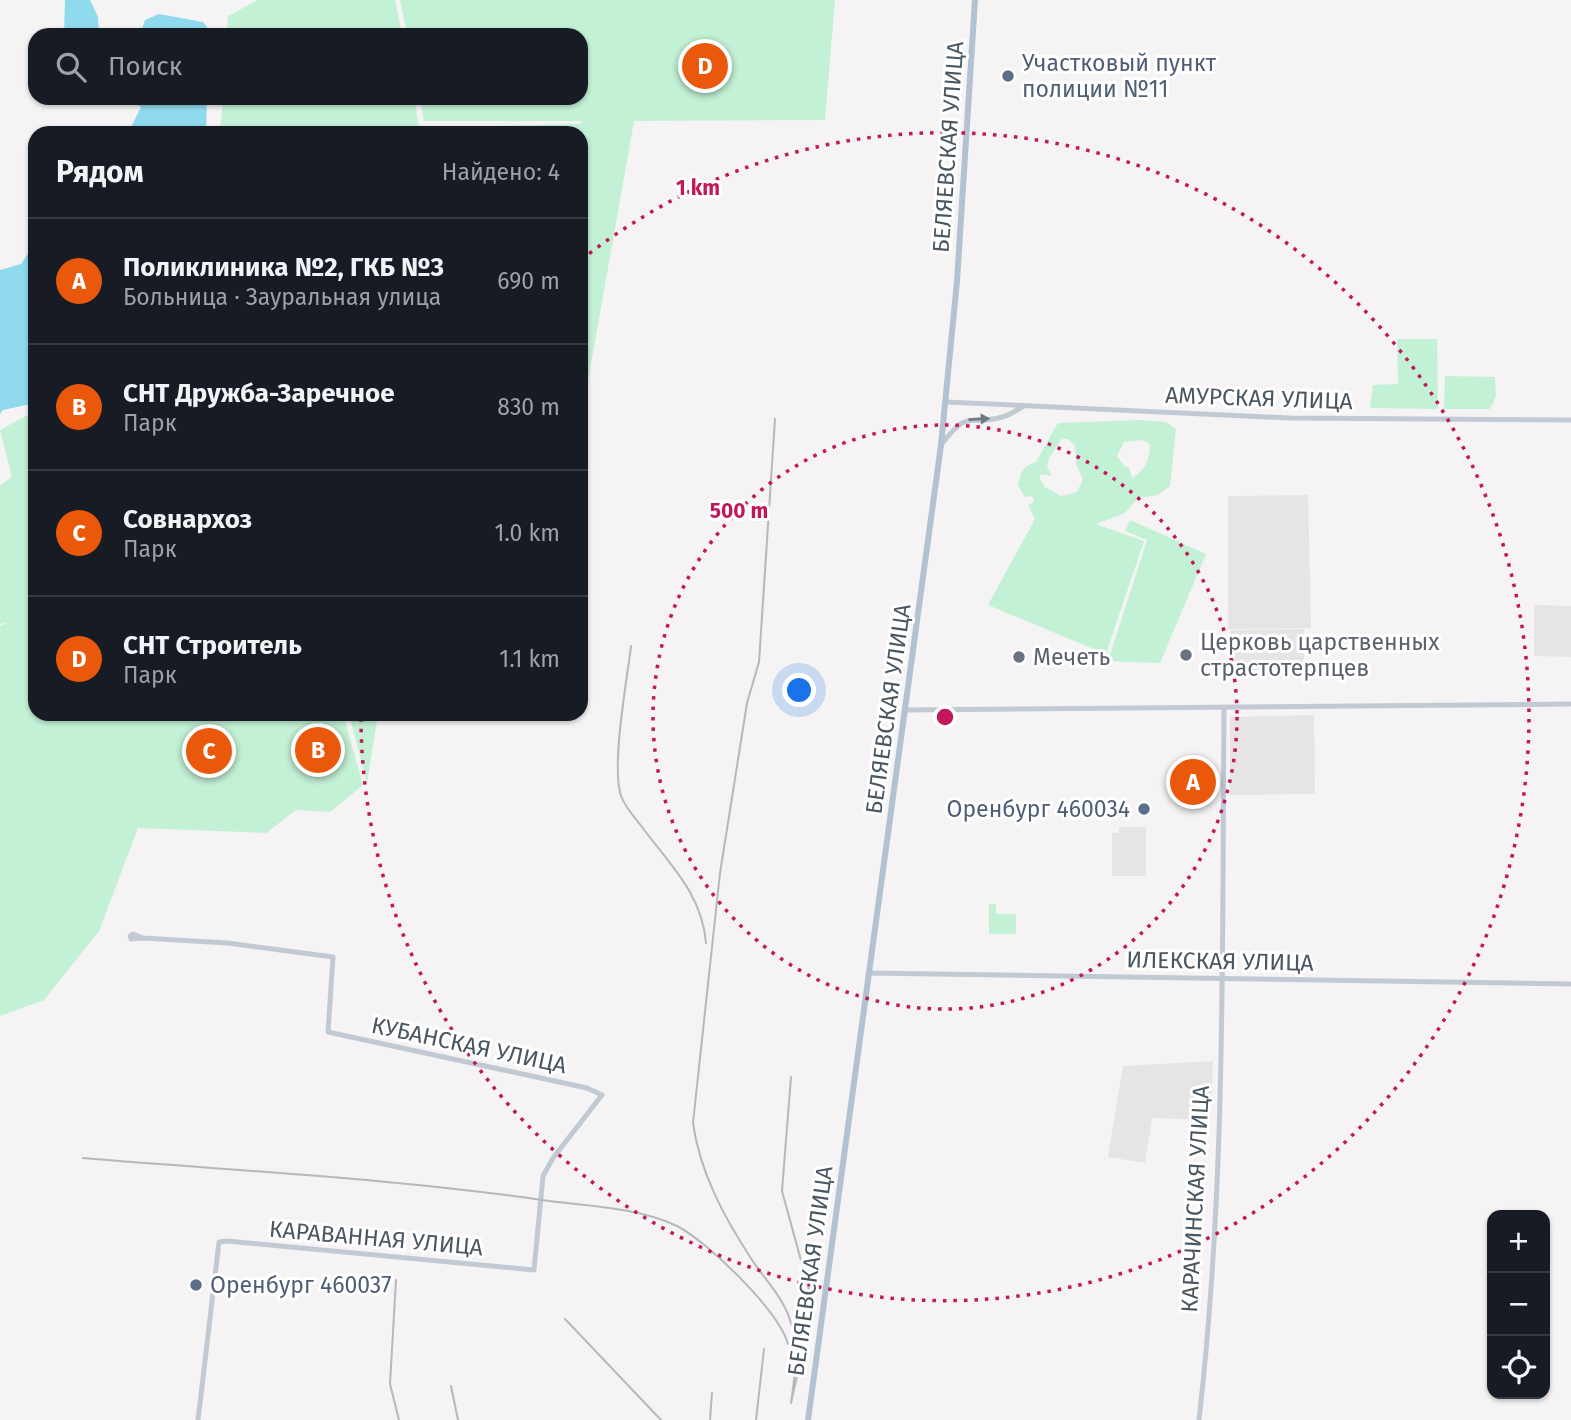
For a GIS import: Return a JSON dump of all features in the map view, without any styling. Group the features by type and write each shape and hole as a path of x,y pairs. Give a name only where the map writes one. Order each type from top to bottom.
{"main road":[{"name":"БЕЛЯЕВСКАЯ УЛИЦА","path":"808,1420 941,445 975,0"}],"street":[{"name":"АМУРСКАЯ УЛИЦА","path":"946,402 1277,418 1571,420"},
{"path":"941,445 963,421 972,418 1004,417 1026,406"},
{"path":"906,710 1571,704"},
{"name":"КАРАЧИНСКАЯ УЛИЦА","path":"1199,1420 1213,1219 1222,979 1224,708"},
{"name":"КУБАНСКАЯ УЛИЦА","path":"143,938 207,942 332,957 328,1032 587,1088 602,1095 553,1158 543,1176 534,1270"},
{"name":"ИЛЕКСКАЯ УЛИЦА","path":"868,973 1571,984"},
{"name":"КАРАВАННАЯ УЛИЦА","path":"198,1420 217,1247 223,1240 534,1270"}],"shaded area":[{"path":"1308,495 1311,628 1228,629 1228,496"},
{"path":"1534,605 1571,606 1571,657 1534,656"},
{"path":"1304,629 1304,678 1231,678 1230,630"},
{"path":"1314,715 1315,794 1230,795 1230,717"},
{"path":"1180,768 1206,768 1206,796 1180,796"},
{"path":"1119,827 1146,827 1146,876 1112,876 1112,833 1119,833"},
{"path":"1213,1061 1211,1120 1152,1118 1145,1163 1108,1157 1123,1066"}],"green space":[{"path":"258,0 395,0 401,28 227,28 228,16"},
{"path":"400,0 835,0 825,120 634,121 588,381 588,126 493,126 581,124 582,121 424,121 421,105 588,105 588,28 406,28"},
{"path":"222,105 415,105 419,126 221,126"},
{"path":"1397,339 1437,339 1438,409 1370,408 1373,385 1398,384"},
{"path":"1445,376 1495,377 1496,396 1490,409 1444,409"},
{"path":"28,415 28,721 345,721 363,785 330,812 296,810 266,833 138,828 99,931 44,1000 0,1016 0,626 10,621 0,624 0,485 12,477 0,430"},
{"path":"1139,420 1166,422 1176,429 1170,486 1158,495 1138,498 1125,513 1096,524 1144,541 1106,654 988,605 1035,519 1028,505 1034,502 1032,496 1025,497 1018,485 1020,476 1025,468 1036,462 1058,423","holes":["1062,439 1068,439 1075,446 1076,464 1083,479 1077,492 1061,496 1045,487 1039,477 1041,474 1052,476 1047,467 1049,458","1143,440 1150,444 1148,459 1140,472 1132,478 1129,468 1125,467 1117,456 1124,442"]},
{"path":"1130,520 1206,554 1160,663 1108,661 1147,540 1125,531"},
{"path":"351,721 377,721 367,783"},
{"path":"989,904 996,904 996,914 1016,914 1016,934 989,934"}],"water":[{"path":"65,0 90,0 98,17 99,28 64,28"},
{"path":"159,14 203,22 208,28 142,28 145,20"},
{"path":"138,105 207,105 206,126 132,126 141,107"},
{"path":"28,254 28,405 3,410 0,414 0,270 21,264"}],"railway":[{"path":"775,419 759,662 747,703 720,873 693,1123 707,1177 723,1211 788,1314 796,1353 791,1403 810,1317 811,1297 782,1191 791,1077"},
{"path":"631,646 619,744 618,782 621,796 630,812 683,881 698,910 706,943"},
{"path":"83,1158 428,1186 611,1208 645,1215 677,1226 723,1262 757,1296 782,1330 788,1344"},
{"path":"396,1280 390,1384 399,1420"},
{"path":"565,1319 661,1420"},
{"path":"756,1420 764,1349"},
{"path":"451,1386 458,1420"},
{"path":"710,1420 712,1393"}],"place":[{"name":"СНТ Строитель","path":"705,66"},
{"name":"Участковый пункт полиции №11","path":"1008,76"},
{"name":"Церковь царственных страстотерпцев","path":"1186,655"},
{"name":"Мечеть","path":"1019,657"},
{"name":"СНТ Дружба-Заречное","path":"318,750"},
{"name":"Совнархоз","path":"209,751"},
{"name":"Поликлиника №2, ГКБ №3","path":"1193,782"},
{"name":"Оренбург 460034","path":"1144,809"},
{"name":"Оренбург 460037","path":"196,1285"}]}
